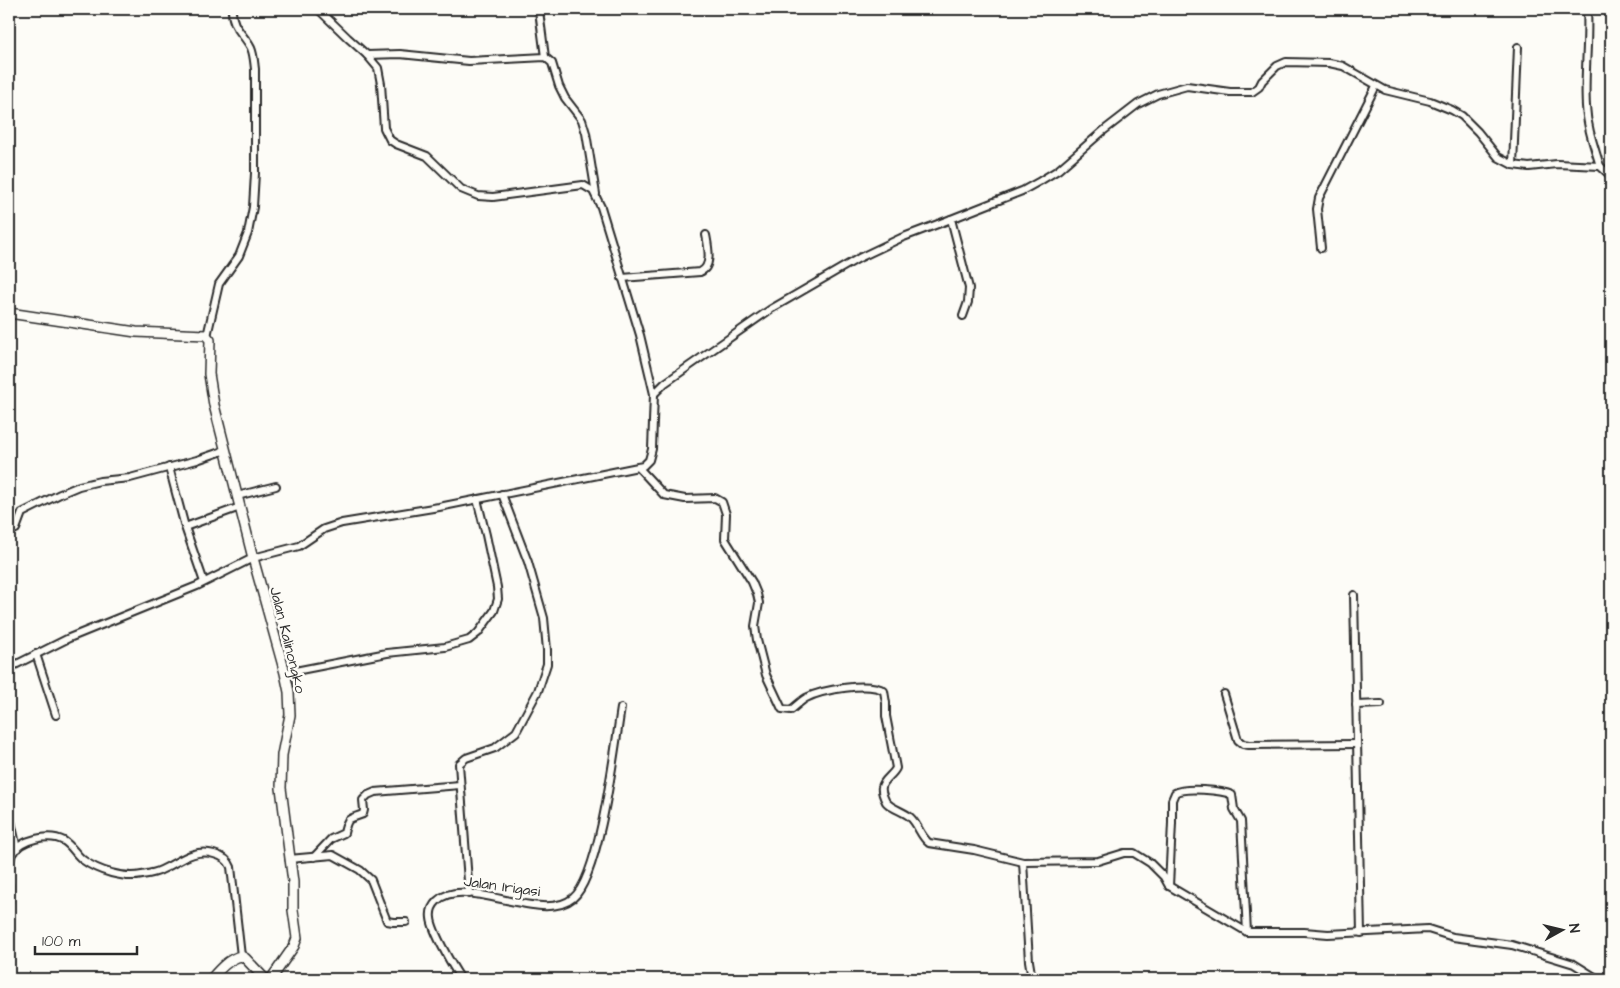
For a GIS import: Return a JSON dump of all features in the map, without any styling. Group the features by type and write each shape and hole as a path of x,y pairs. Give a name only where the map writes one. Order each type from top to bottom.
{"street":[{"path":"9,313 136,332 207,336 219,284 239,256 247,239 256,173 254,58 251,48 233,23 232,9"},
{"path":"318,9 368,55 380,74 383,124 388,138 396,144 427,156 461,189 478,196 501,197 583,185 596,195"},
{"path":"1587,9 1586,105 1589,130 1600,166 1611,176"},
{"path":"539,12 545,57"},
{"path":"1513,165 1518,47"},
{"path":"9,668 69,638 204,582 253,558 295,548 324,529 342,522 439,507 638,467 648,463 652,444 654,394 640,335 596,195 584,126 579,115 565,98 559,86 552,62 545,57 469,62 400,54 368,55"},
{"path":"654,394 680,373 771,309 880,247 951,220 1040,182 1058,170 1138,104 1170,90 1193,86 1230,92 1252,92 1259,87 1262,81 1277,66 1286,62 1329,63 1343,66 1385,90 1430,100 1462,116 1498,157 1513,165 1530,167 1573,164 1600,166"},
{"path":"1321,248 1317,209 1319,198 1376,86"},
{"path":"951,220 968,288 968,302 964,316"},
{"path":"622,278 700,272 704,270 707,267 708,258 706,235"},
{"name":"Jalan Kalinongko","path":"207,336 210,342 209,374 212,395 253,558 290,692 290,715 283,749 281,775 297,938 294,946 271,979"},
{"path":"9,532 16,528 22,513 72,488 96,482 130,478 226,450"},
{"path":"169,467 185,527 204,582"},
{"path":"638,467 664,495 685,499 715,498 722,502 726,514 725,539 752,582 757,594 759,603 755,626 757,640 766,675 782,710 791,710 807,697 825,691 873,687 883,690 896,768 882,786 886,801 911,818 929,843 974,850 1023,862 1098,861 1134,853 1150,863 1164,877 1169,886 1247,932 1361,933 1428,929 1453,937 1512,945 1574,964 1598,979"},
{"path":"237,496 276,486"},
{"path":"469,894 459,766 461,761 495,748 516,732 538,691 547,664 544,618 528,562 502,494"},
{"path":"285,672 387,653 445,647 469,640 478,633 494,611 498,599 477,499"},
{"path":"185,527 240,507"},
{"path":"1354,595 1361,933"},
{"path":"36,654 56,715"},
{"path":"1224,694 1238,740 1243,744 1357,744"},
{"path":"1356,705 1381,704"},
{"name":"Jalan Irigasi","path":"461,979 432,924 431,912 433,905 443,897 455,893 544,906 556,905 574,898 588,875 595,853 608,789 621,708"},
{"path":"314,857 331,839 344,833 345,825 351,818 363,814 363,800 368,795 375,792 460,785"},
{"path":"1169,886 1173,795 1178,791 1185,790 1225,792 1232,795 1234,809 1241,821 1247,932"},
{"path":"9,812 17,849"},
{"path":"9,869 10,860 17,849 34,840 51,837 71,847 84,861 109,872 130,876 140,876 160,870 196,852 206,852 224,857 231,867 240,956"},
{"path":"290,859 334,855 364,873 373,883 387,921 406,922"},
{"path":"1023,862 1029,961 1032,979"},
{"path":"9,886 9,901"},
{"path":"211,979 228,962 240,956 245,958 265,979"}]}
